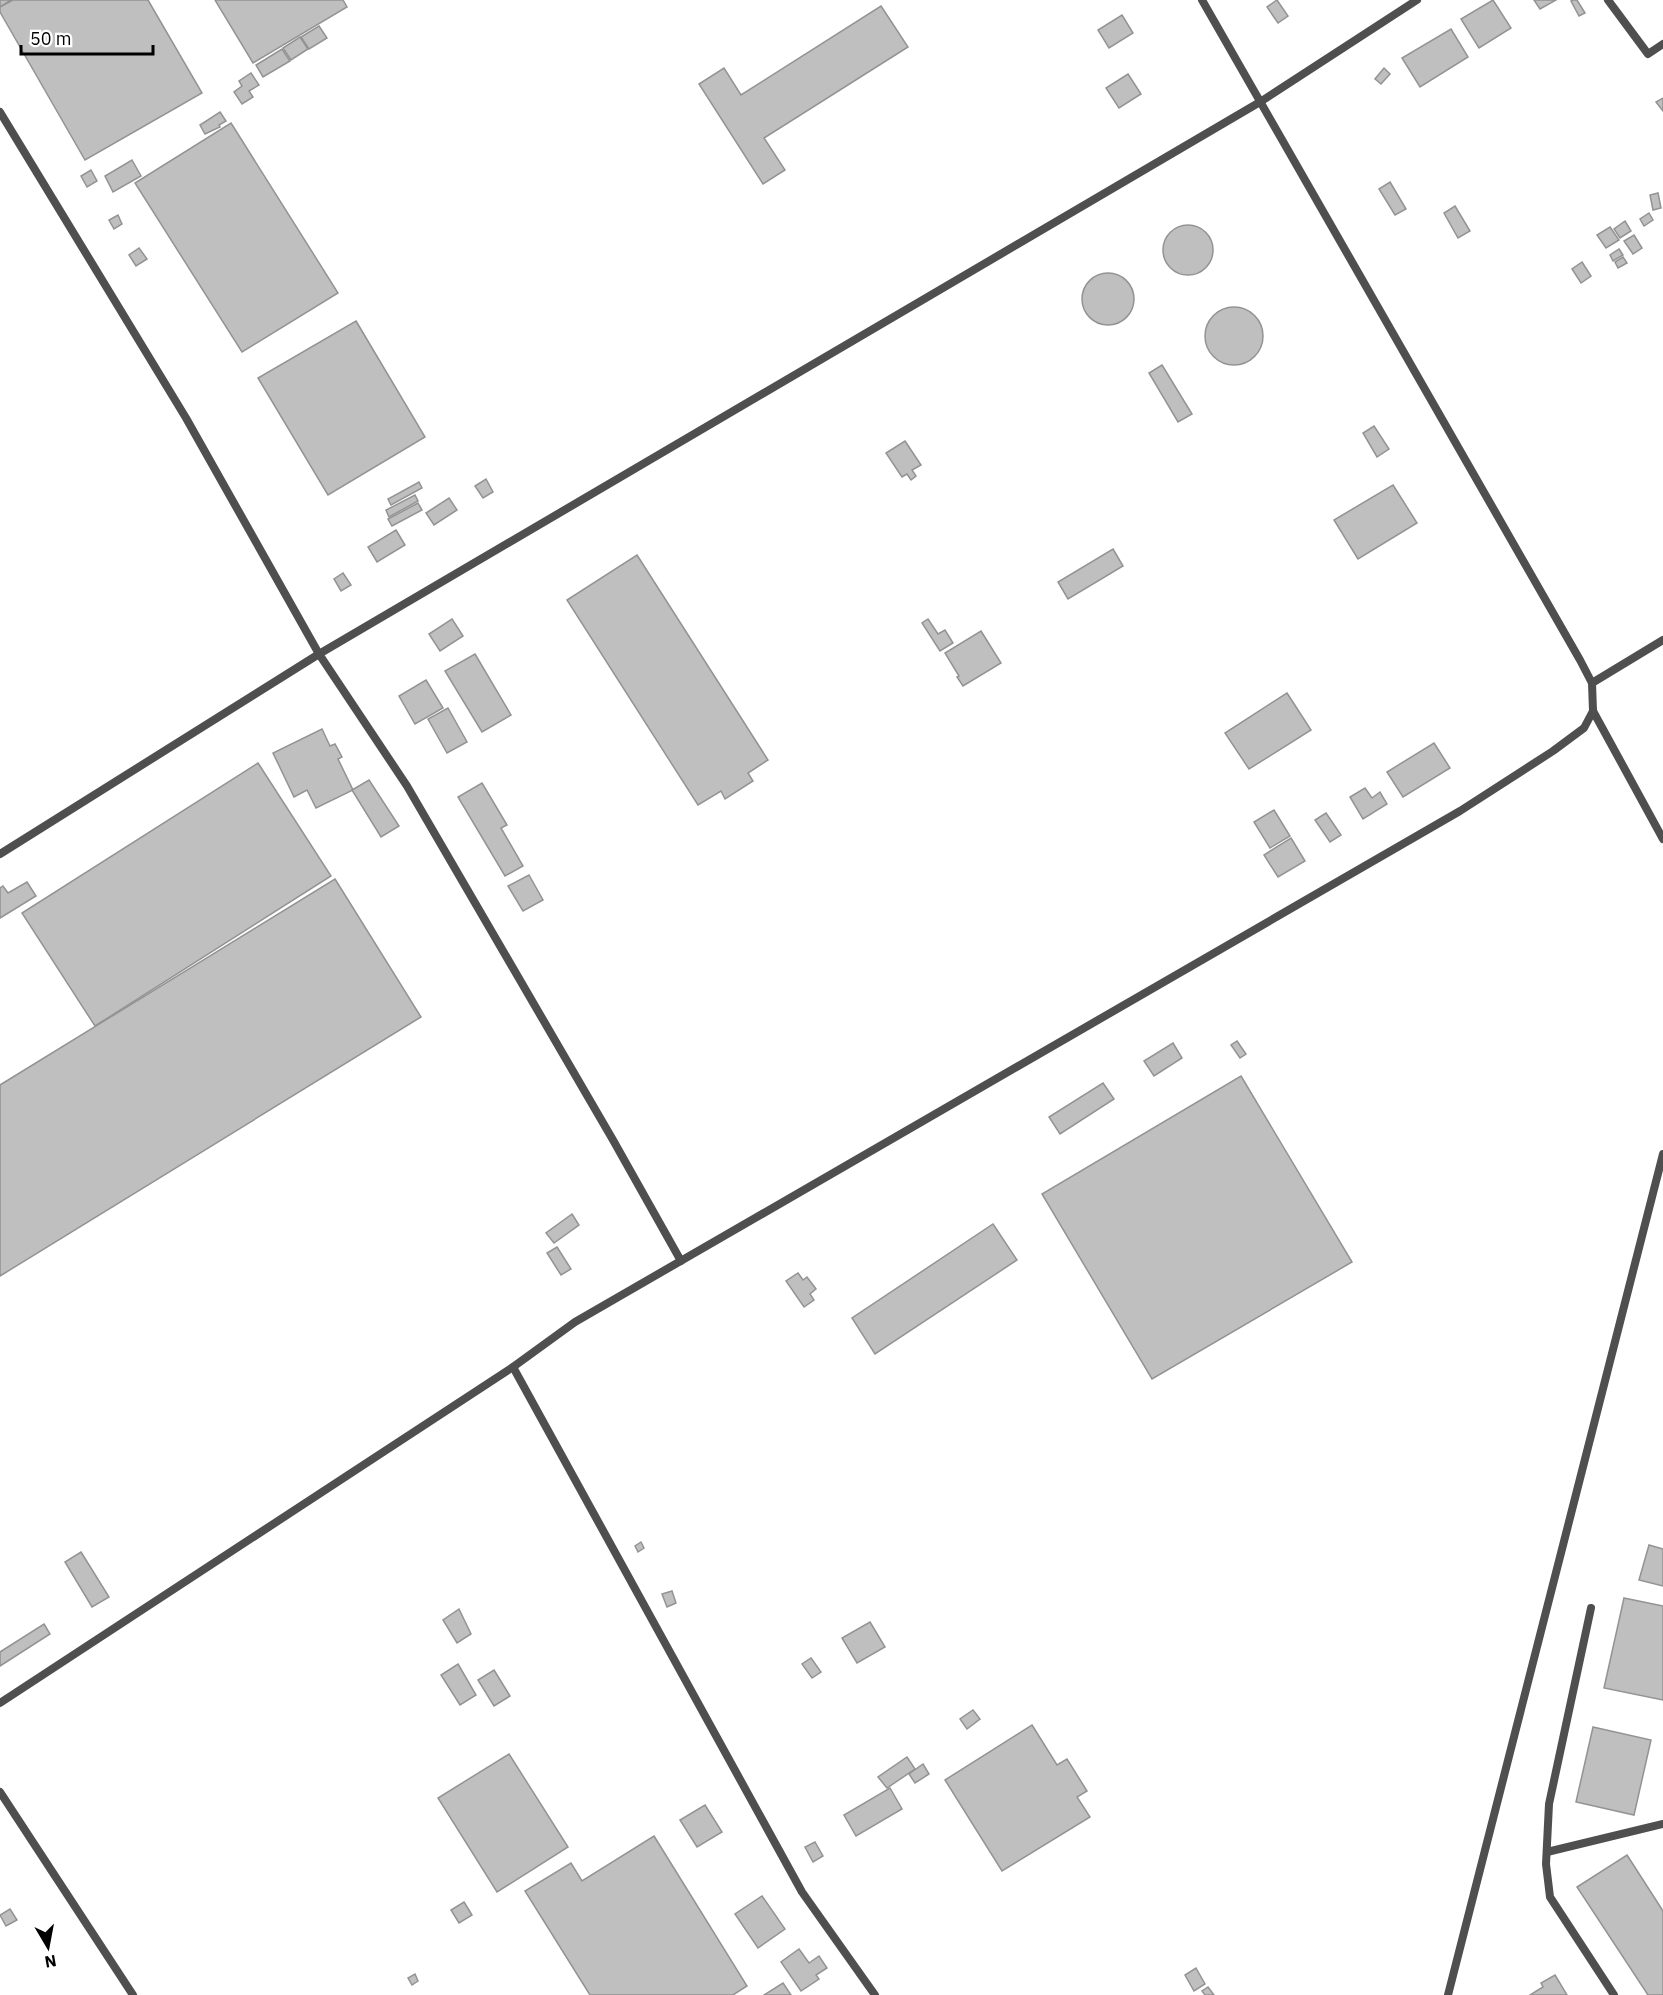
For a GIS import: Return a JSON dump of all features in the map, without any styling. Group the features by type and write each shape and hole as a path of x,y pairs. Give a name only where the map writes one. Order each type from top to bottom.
{"lane":[{"path":"1202,0 1592,683 1593,711 1663,839"},
{"path":"0,854 319,654 1260,102 1417,0"},
{"path":"1608,0 1648,54 1663,44"},
{"path":"0,112 180,407 319,654 407,786 681,1261"},
{"path":"1592,683 1663,640"},
{"path":"0,1703 513,1367 575,1322 1460,811 1584,728 1593,711"},
{"path":"1448,1995 1663,1154"},
{"path":"513,1367 802,1892 875,1995"},
{"path":"1591,1608 1549,1804 1546,1864 1550,1897 1614,1995"},
{"path":"0,1792 133,1995"},
{"path":"1547,1852 1663,1824"}],"building":[{"path":"0,0 11,0 0,7"},
{"path":"13,0 148,0 202,93 85,160 0,12 0,7"},
{"path":"215,0 343,0 347,7 253,63"},
{"path":"1277,0 1288,16 1278,23 1267,7"},
{"path":"1493,0 1511,28 1479,48 1461,19"},
{"path":"1534,0 1556,0 1540,9"},
{"path":"1577,0 1585,13 1579,16 1571,1"},
{"path":"881,6 908,47 764,138 785,170 763,184 699,84 724,68 741,95"},
{"path":"1122,15 1133,33 1109,48 1098,30"},
{"path":"319,26 327,38 309,49 301,37"},
{"path":"1451,29 1468,57 1420,87 1402,58"},
{"path":"300,37 308,49 291,60 283,48"},
{"path":"282,49 290,61 263,77 256,65"},
{"path":"1384,68 1390,74 1381,84 1375,79"},
{"path":"251,73 259,85 249,91 253,97 242,104 234,92 242,86 239,81"},
{"path":"1128,74 1141,94 1119,108 1106,88"},
{"path":"1663,98 1663,111 1656,102"},
{"path":"220,112 226,121 219,125 220,127 205,134 200,125"},
{"path":"231,123 338,293 242,352 135,183"},
{"path":"132,160 141,176 113,192 105,176"},
{"path":"91,170 97,181 87,187 81,176"},
{"path":"1390,182 1406,209 1395,215 1379,189"},
{"path":"1658,193 1661,208 1653,210 1650,195"},
{"path":"1455,206 1470,231 1458,238 1444,213"},
{"path":"1649,213 1653,220 1644,226 1640,219"},
{"path":"118,215 122,224 114,229 109,220"},
{"path":"1625,221 1631,231 1620,238 1614,229"},
{"path":"1183,225 1193,225 1206,232 1213,245 1213,255 1206,268 1193,275 1183,275 1174,271 1167,264 1163,255 1163,245 1167,236 1174,229"},
{"path":"1610,227 1619,240 1606,248 1597,235"},
{"path":"1634,235 1642,248 1633,254 1624,241"},
{"path":"139,248 147,259 136,266 129,255"},
{"path":"1619,249 1623,255 1613,261 1610,255"},
{"path":"1623,257 1627,263 1618,268 1615,262"},
{"path":"1582,262 1591,276 1581,283 1572,269"},
{"path":"1103,273 1113,273 1127,280 1134,299 1127,318 1113,325 1103,325 1093,321 1086,314 1082,304 1082,294 1086,284 1093,277"},
{"path":"1228,307 1240,307 1255,315 1263,330 1263,342 1255,357 1240,365 1228,365 1213,357 1205,342 1205,330 1213,315"},
{"path":"356,321 425,437 328,495 258,378"},
{"path":"1162,365 1192,414 1178,422 1149,373"},
{"path":"1374,426 1389,449 1377,457 1363,433"},
{"path":"905,441 921,465 912,470 916,476 911,480 907,474 902,477 886,453"},
{"path":"486,479 493,492 483,498 475,486"},
{"path":"419,482 422,488 391,505 388,499"},
{"path":"1393,485 1417,523 1358,559 1334,520"},
{"path":"415,495 418,501 389,517 386,510"},
{"path":"449,498 457,510 434,525 426,513"},
{"path":"418,503 422,510 392,526 388,519"},
{"path":"396,530 405,545 377,562 368,547"},
{"path":"1113,549 1123,566 1068,599 1058,582"},
{"path":"637,555 768,760 748,773 753,781 725,799 721,791 698,805 567,600"},
{"path":"343,573 351,585 341,591 334,579"},
{"path":"452,619 463,636 440,651 429,634"},
{"path":"928,619 938,634 945,630 953,643 940,651 922,623"},
{"path":"981,631 1001,663 963,686 945,653"},
{"path":"475,654 511,715 482,732 445,671"},
{"path":"426,680 443,708 415,724 399,696"},
{"path":"1287,693 1311,730 1249,769 1225,733"},
{"path":"448,708 467,742 447,753 428,719"},
{"path":"322,729 330,746 335,744 342,757 338,759 353,790 316,808 307,790 294,797 273,753"},
{"path":"1434,743 1450,768 1403,797 1387,772"},
{"path":"258,763 331,876 95,1026 22,913"},
{"path":"369,780 399,826 381,837 352,790"},
{"path":"482,783 507,825 501,828 523,866 505,876 458,797"},
{"path":"1365,788 1372,798 1380,792 1387,804 1363,819 1350,797"},
{"path":"1274,810 1290,836 1270,848 1254,822"},
{"path":"1326,813 1341,835 1330,842 1315,820"},
{"path":"1291,838 1305,861 1278,877 1264,855"},
{"path":"529,875 543,900 523,911 508,886"},
{"path":"335,879 421,1017 0,1276 0,1085"},
{"path":"27,882 36,896 0,918 0,888 3,886 8,893"},
{"path":"1237,1041 1246,1054 1240,1058 1231,1045"},
{"path":"1173,1043 1182,1058 1154,1076 1144,1061"},
{"path":"1241,1076 1352,1262 1152,1379 1042,1194"},
{"path":"1103,1083 1114,1099 1060,1134 1049,1117"},
{"path":"572,1214 579,1225 554,1243 546,1233"},
{"path":"993,1224 1017,1260 875,1354 852,1318"},
{"path":"557,1247 571,1269 561,1275 547,1253"},
{"path":"798,1273 803,1280 807,1277 816,1289 810,1294 814,1300 804,1307 786,1281"},
{"path":"641,1542 644,1548 638,1552 635,1546"},
{"path":"1649,1545 1663,1549 1663,1586 1639,1580"},
{"path":"81,1552 109,1597 92,1607 65,1562"},
{"path":"672,1591 676,1603 667,1607 662,1594"},
{"path":"1624,1598 1663,1606 1663,1700 1604,1688"},
{"path":"459,1609 471,1634 457,1643 443,1620"},
{"path":"870,1622 885,1647 857,1663 842,1638"},
{"path":"44,1624 50,1634 0,1666 0,1652"},
{"path":"811,1658 821,1672 812,1678 802,1664"},
{"path":"458,1664 476,1695 460,1705 441,1675"},
{"path":"494,1670 510,1696 494,1706 478,1680"},
{"path":"973,1710 980,1719 967,1729 960,1719"},
{"path":"1032,1725 1057,1765 1067,1759 1087,1791 1077,1797 1090,1817 1002,1871 945,1780"},
{"path":"1593,1727 1651,1740 1634,1815 1576,1802"},
{"path":"509,1754 568,1847 497,1892 438,1798"},
{"path":"907,1757 915,1769 887,1788 878,1777"},
{"path":"923,1764 929,1774 915,1783 909,1774"},
{"path":"890,1788 902,1809 856,1836 844,1815"},
{"path":"705,1805 722,1832 697,1847 680,1820"},
{"path":"654,1836 747,1986 733,1995 590,1995 525,1891 571,1863 582,1881"},
{"path":"815,1842 823,1856 813,1862 805,1847"},
{"path":"1627,1855 1663,1911 1663,1995 1648,1995 1577,1887"},
{"path":"762,1896 785,1929 758,1948 735,1914"},
{"path":"464,1902 472,1915 459,1923 451,1910"},
{"path":"10,1909 17,1920 6,1926 0,1915"},
{"path":"799,1949 809,1963 819,1956 827,1968 816,1975 819,1979 801,1991 781,1962"},
{"path":"1196,1968 1205,1984 1194,1991 1185,1975"},
{"path":"415,1974 418,1981 412,1985 408,1978"},
{"path":"1555,1975 1567,1995 1530,1995 1543,1987 1541,1983"},
{"path":"783,1983 791,1995 764,1995"},
{"path":"1208,1987 1214,1995 1205,1995 1202,1991"}]}
